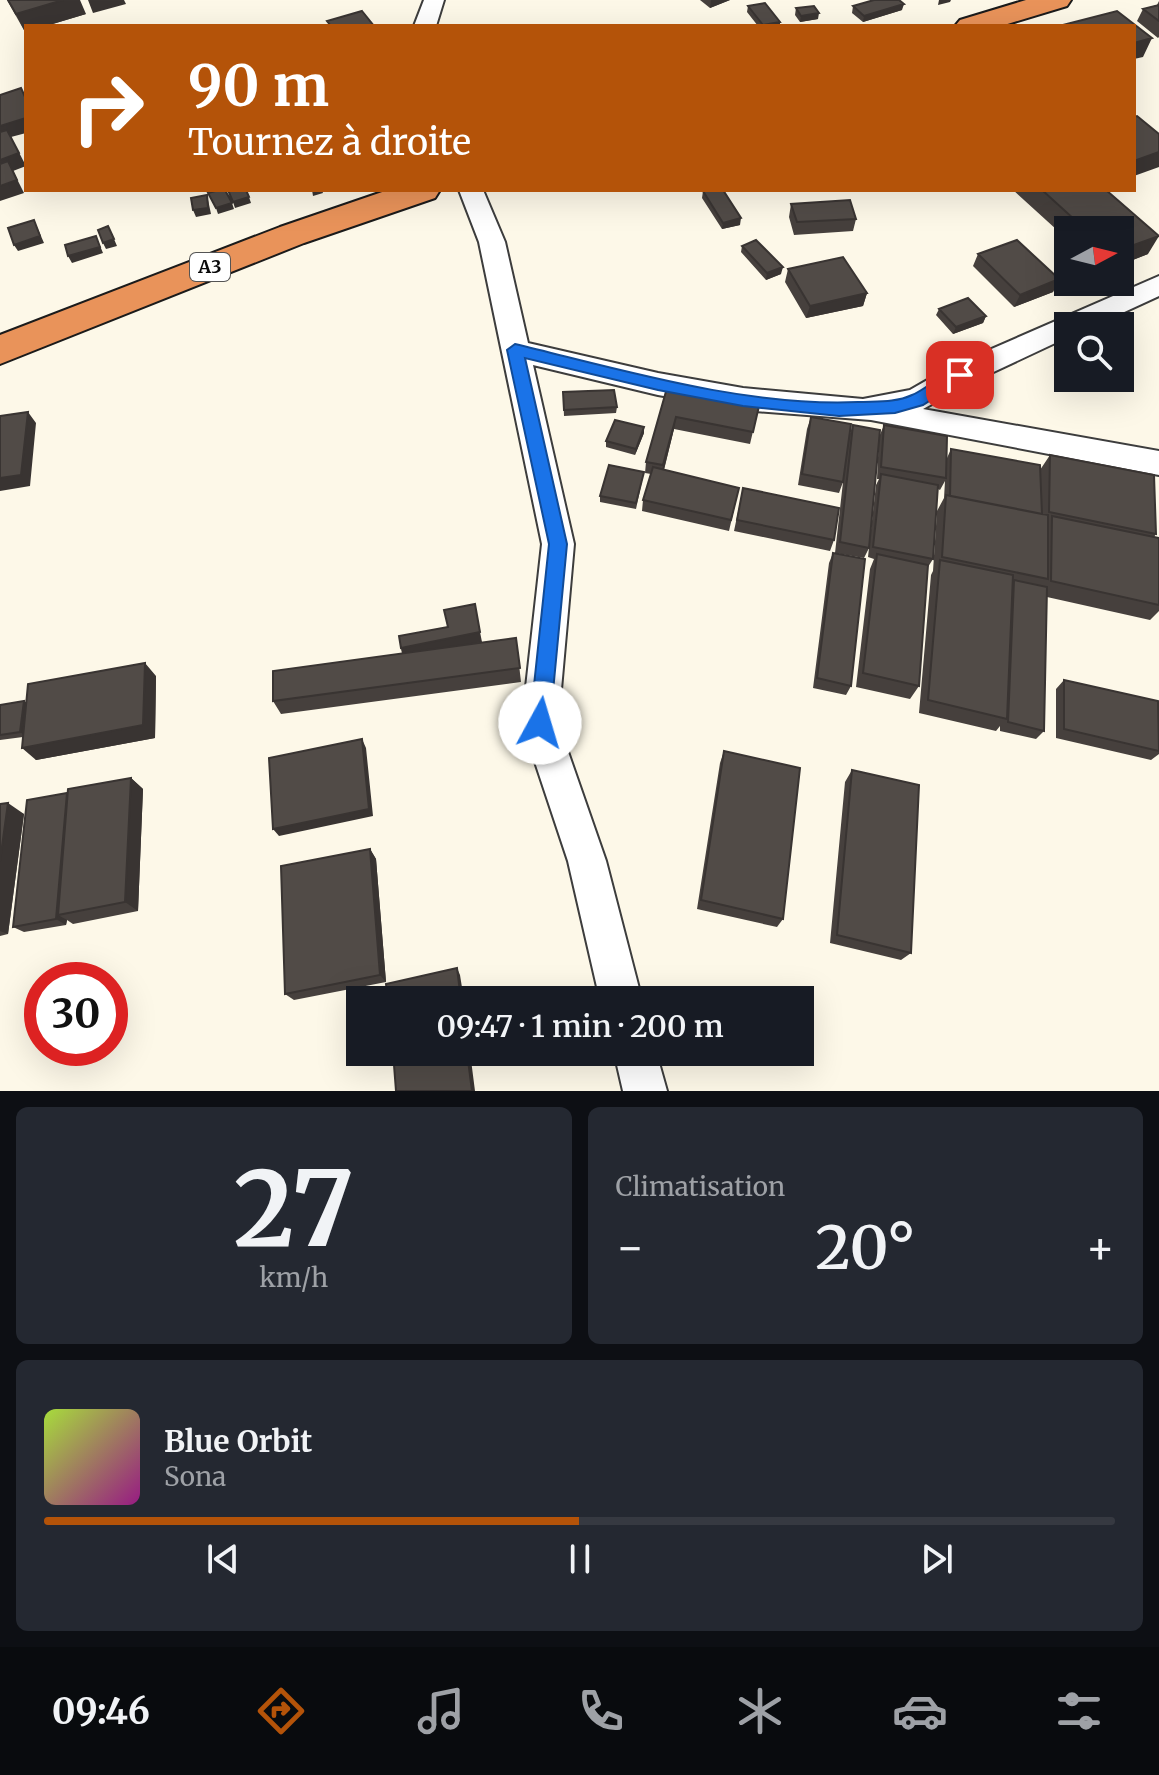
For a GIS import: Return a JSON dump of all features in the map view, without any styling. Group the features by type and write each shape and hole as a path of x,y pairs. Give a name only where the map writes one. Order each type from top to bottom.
{"highway":[{"path":"977,24 1057,0"},
{"name":"A3","path":"0,350 292,235 417,192"}],"street":[{"path":"426,24 434,0"},
{"path":"472,192 492,242 558,544 540,723 587,861 618,986"},
{"path":"1099,312 1159,285"},
{"path":"863,410 917,400 960,375 1054,332"},
{"path":"515,350 658,384 743,399 863,410 1159,463"},
{"path":"639,1066 645,1091"}],"building":[{"path":"8,0 63,0 16,14"},
{"path":"874,0 899,0 904,4 864,16 853,6"},
{"path":"765,3 780,22 762,24 748,6"},
{"path":"1159,5 1159,21 1143,9"},
{"path":"814,6 819,13 801,16 796,8"},
{"path":"362,11 372,24 329,24 327,21"},
{"path":"1117,11 1134,24 1067,24"},
{"path":"1136,26 1152,38 1136,42"},
{"path":"21,88 24,119 0,126 0,95"},
{"path":"1136,116 1159,134 1159,152 1136,160"},
{"path":"7,130 19,153 0,160 0,132"},
{"path":"8,161 17,180 0,186 0,164"},
{"path":"226,192 232,203 216,208 208,193"},
{"path":"229,192 247,192 249,197 233,202"},
{"path":"704,192 724,192 741,218 723,223"},
{"path":"1044,192 1108,192 1159,236 1134,245 1134,216 1071,216"},
{"path":"207,195 208,208 193,210 191,198"},
{"path":"850,200 856,219 797,222 791,204"},
{"path":"34,220 40,236 14,245 8,228"},
{"path":"108,226 114,239 103,243 98,230"},
{"path":"96,236 100,247 68,256 65,245"},
{"path":"756,240 783,267 767,273 742,246"},
{"path":"1017,240 1054,274 1054,281 1020,295 978,254"},
{"path":"843,257 867,293 810,306 788,269"},
{"path":"968,298 986,316 956,327 939,309"},
{"path":"667,388 759,406 753,432 676,417 663,465 646,462"},
{"path":"614,390 617,407 564,410 563,392"},
{"path":"28,412 21,475 0,478 0,416"},
{"path":"811,417 851,424 843,482 802,474"},
{"path":"615,420 644,427 636,449 606,441"},
{"path":"853,425 880,430 869,548 840,542"},
{"path":"884,425 947,436 946,478 881,467"},
{"path":"951,449 1040,465 1042,514 950,496"},
{"path":"1050,455 1154,475 1156,534 1049,512"},
{"path":"609,465 644,472 636,503 600,496"},
{"path":"653,467 739,488 731,520 643,500"},
{"path":"881,474 938,485 933,559 873,547"},
{"path":"743,488 839,508 834,540 737,520"},
{"path":"946,495 1048,515 1048,579 942,557"},
{"path":"1052,516 1159,538 1159,605 1051,581"},
{"path":"833,553 865,559 851,686 817,678"},
{"path":"877,554 928,565 919,686 863,673"},
{"path":"940,560 1013,575 1007,719 928,700"},
{"path":"1014,580 1047,587 1044,731 1008,722"},
{"path":"475,604 480,632 401,648 399,636 448,627 444,610"},
{"path":"516,638 520,668 273,701 273,671"},
{"path":"145,663 143,725 22,748 28,684"},
{"path":"1064,680 1158,701 1159,751 1064,729"},
{"path":"24,701 20,732 0,735 0,705"},
{"path":"362,739 369,809 273,829 269,758"},
{"path":"724,751 800,768 783,919 701,900"},
{"path":"852,770 919,785 911,953 837,935"},
{"path":"131,778 125,902 58,915 68,789"},
{"path":"67,793 56,919 13,927 27,800"},
{"path":"8,803 0,861 0,804"},
{"path":"370,849 380,975 285,994 281,866"},
{"path":"457,968 459,986 386,986"},
{"path":"394,1066 469,1066 472,1091 396,1091"}],"route":[{"path":"540,723 558,544 515,350 658,384 802,407 863,410 895,407 917,400 960,375"}]}
